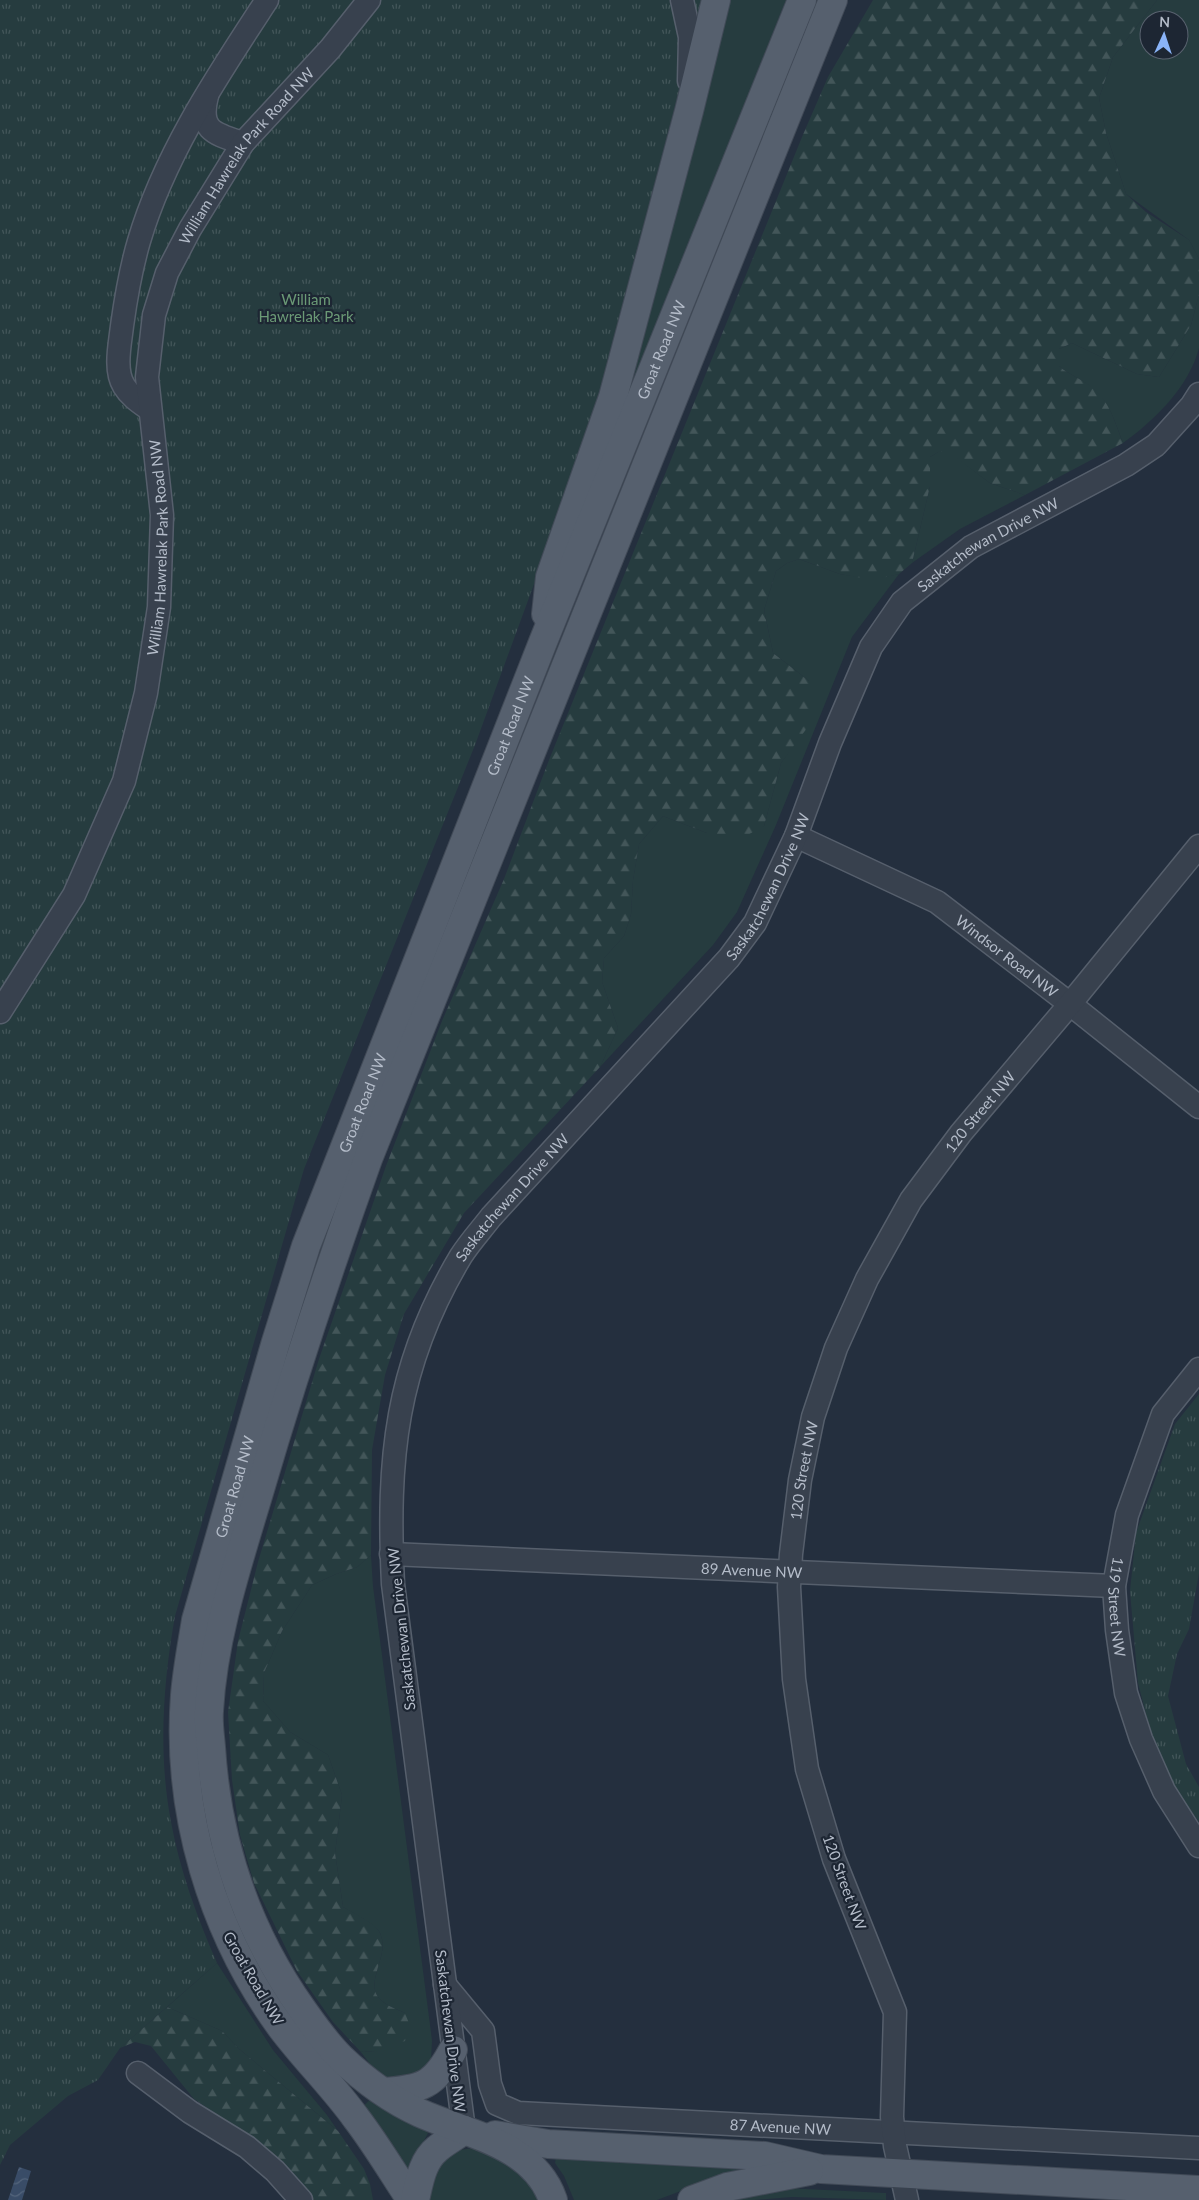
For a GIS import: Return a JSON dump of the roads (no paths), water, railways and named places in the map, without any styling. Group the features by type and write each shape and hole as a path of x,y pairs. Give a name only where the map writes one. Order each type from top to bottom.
{"main road":[{"path":"543,642 550,577 613,398 689,112 716,0"},
{"name":"Groat Road NW","path":"410,2200 356,2117 281,2026 256,1988 231,1944 219,1914 198,1851 188,1790 184,1742 185,1696 196,1620 275,1345 306,1246 543,642 802,0"},
{"name":"Groat Road NW","path":"464,2130 418,2112 384,2092 340,2056 319,2034 282,1981 260,1941 238,1890 224,1838 213,1782 209,1711 219,1638 240,1557 300,1353 368,1159 833,0"},
{"path":"806,70 851,0"},
{"path":"384,2092 414,2090 428,2083 443,2070 453,2050"},
{"path":"415,2200 427,2161 436,2149 464,2130"},
{"name":"87 Avenue NW","path":"464,2130 548,2144 765,2156 821,2169 1199,2190"},
{"name":"Saskatchewan Drive NW","path":"464,2130 496,2142 521,2157 537,2172 553,2200"},
{"name":"87 Avenue NW","path":"692,2200 727,2187 821,2169"}],"street":[{"path":"149,409 132,397 123,385 120,371 119,350 126,295 139,240 158,189 180,142 207,95 267,0"},
{"name":"William Hawrelak Park Road NW","path":"0,1012 74,895 124,781 152,662 159,607 162,515 147,377 149,344 154,315 167,273 190,229 243,143 330,49 369,0"},
{"path":"682,0 690,37 689,112"},
{"path":"207,95 204,115 208,129 216,135 243,143"},
{"name":"Saskatchewan Drive NW","path":"464,2130 393,1584 391,1554 393,1454 400,1409 412,1360 430,1313 462,1255 491,1217 729,958 755,923 796,836 830,743 870,648 902,602 971,546 1126,465 1156,445 1192,405 1199,394"},
{"name":"Windsor Road NW","path":"796,836 937,902 1070,1004 1199,1107"},
{"name":"120 Street NW","path":"907,2200 892,2117 895,2012 834,1859 807,1769 794,1680 790,1571 800,1480 813,1417 836,1348 867,1279 911,1200 961,1133 1070,1004 1199,846"},
{"name":"119 Street NW","path":"1199,1369 1163,1414 1127,1515 1114,1586 1117,1630 1126,1693 1141,1739 1164,1791 1199,1846"},
{"name":"89 Avenue NW","path":"391,1554 1114,1586"},
{"name":"87 Avenue NW","path":"445,1985 483,2031 490,2084 497,2104 518,2113 1199,2148"},
{"path":"138,2073 190,2112 247,2147 275,2171 301,2200"}],"water":[{"path":"19,2167 31,2171 22,2200 8,2200"}],"park label":[{"name":"William Hawrelak Park","path":"306,308"}]}
